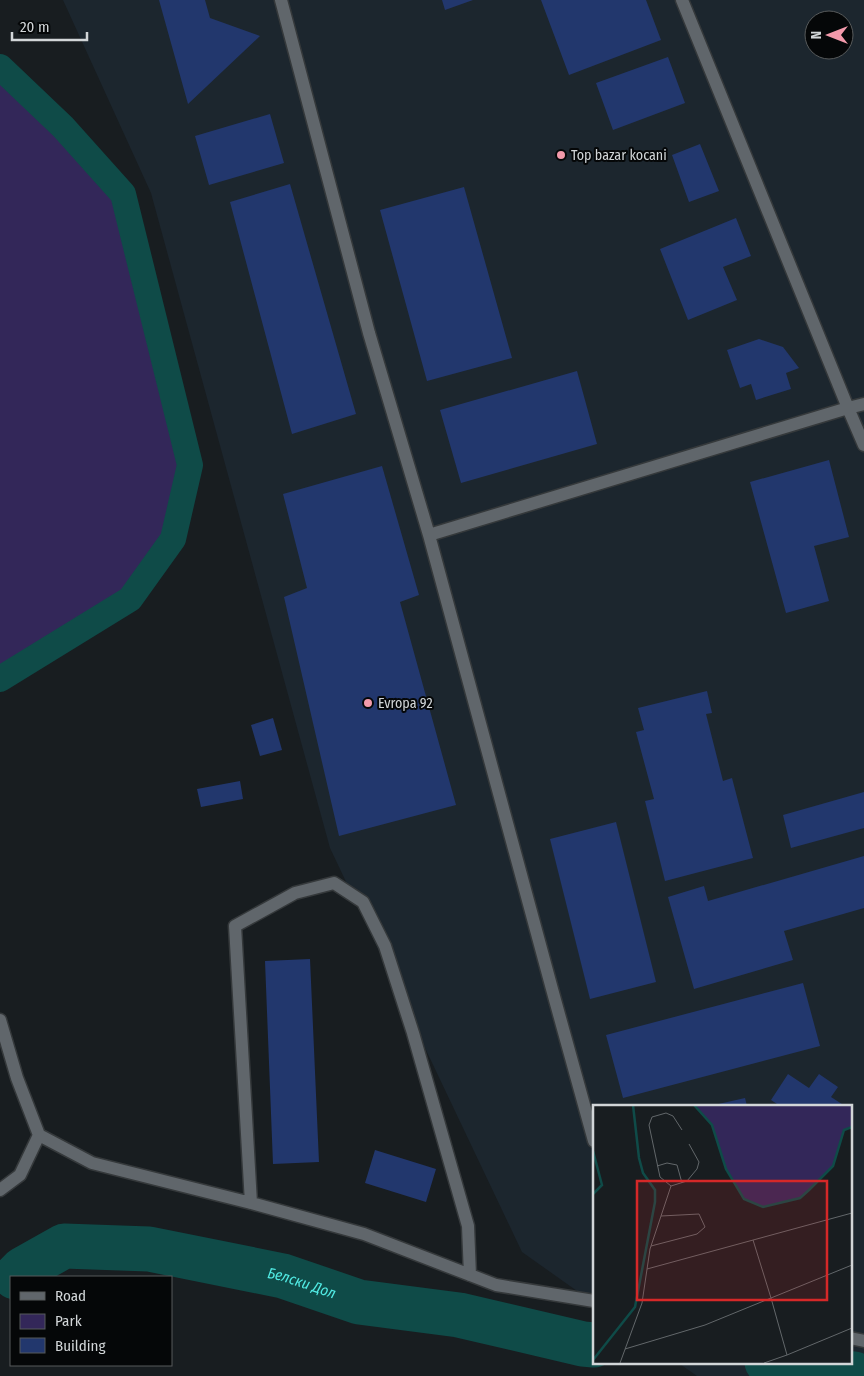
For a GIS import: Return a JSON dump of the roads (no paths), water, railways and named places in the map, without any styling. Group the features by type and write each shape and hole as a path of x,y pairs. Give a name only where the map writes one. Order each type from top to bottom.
{"street":[{"path":"280,0 369,333 429,535 593,1137"},
{"path":"682,0 864,445"},
{"path":"429,535 864,404"},
{"path":"251,1203 236,926 295,892 334,883 363,902 385,946 413,1033 468,1226 470,1275"},
{"path":"0,1020 5,1055 17,1078 39,1135 92,1163 364,1234 496,1285 593,1300"},
{"path":"0,1190 20,1175 39,1135"}],"waterway":[{"path":"0,67 63,127 123,194 190,465 173,539 130,599 0,679"},
{"name":"Белски Дол","path":"16,1276 23,1269 64,1246 149,1249 283,1276 359,1302 459,1315 593,1345"},
{"name":"Белски Дол","path":"782,1364 859,1376"}],"place":[{"name":"Top bazar kocani","path":"561,155"},
{"name":"Evropa 92","path":"368,703"}]}
